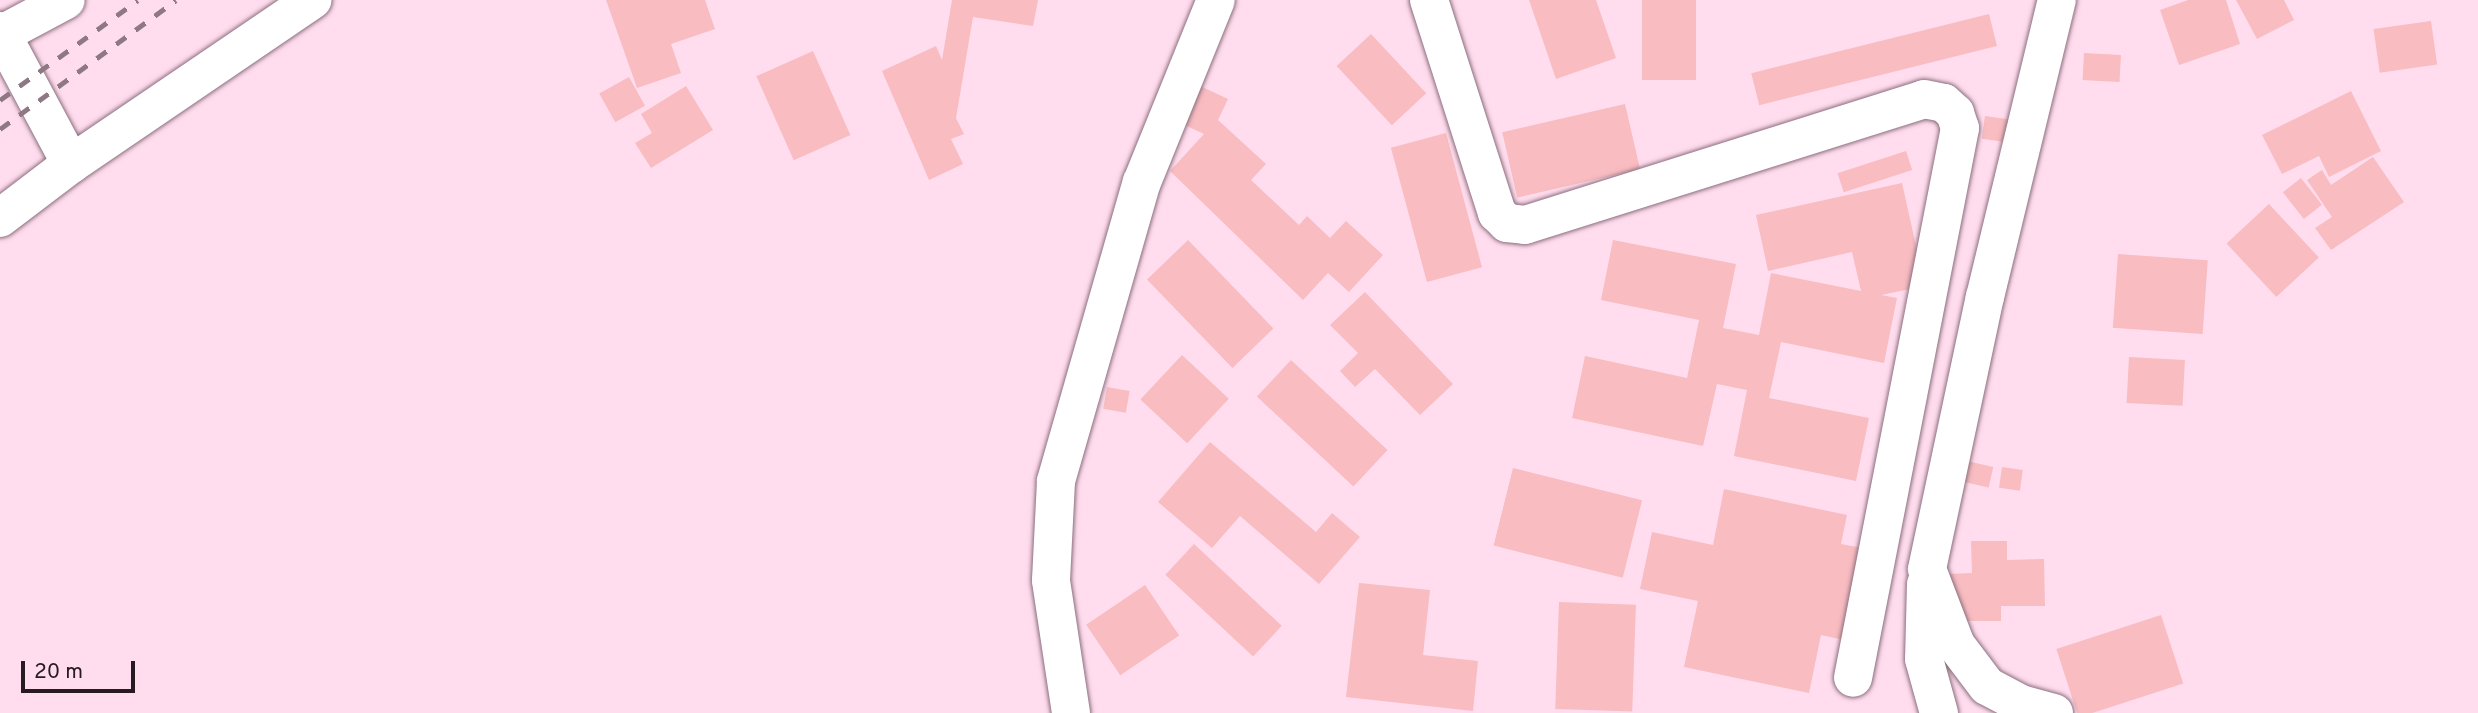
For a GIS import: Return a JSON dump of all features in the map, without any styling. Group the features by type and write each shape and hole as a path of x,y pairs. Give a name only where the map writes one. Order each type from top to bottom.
{"street":[{"path":"66,0 1,32 71,164"},
{"path":"0,218 71,164 312,0"},
{"path":"1071,713 1051,580 1056,481 1142,182 1216,0"},
{"path":"1429,0 1497,212 1507,223 1525,225 1924,99 1944,103 1955,113 1960,128 1853,678"},
{"path":"1939,713 1924,659 1927,569 1984,297 2057,0"},
{"path":"1927,569 1956,645 1987,686 2021,704 2054,713"}],"building":[{"path":"606,0 705,0 715,29 671,44 681,73 637,88"},
{"path":"952,0 1038,0 1033,26 973,17 956,118 964,134 951,139 963,164 929,180 882,71 936,46 942,60"},
{"path":"1529,0 1596,0 1616,58 1556,79"},
{"path":"1642,0 1696,0 1696,80 1642,80"},
{"path":"2188,0 2226,0 2240,44 2179,65 2160,10"},
{"path":"2236,0 2284,0 2294,20 2257,39"},
{"path":"1989,14 1997,46 1759,105 1751,73"},
{"path":"2431,21 2437,65 2380,73 2374,29"},
{"path":"1371,34 1426,93 1392,125 1337,66"},
{"path":"813,51 850,135 794,160 756,76"},
{"path":"2084,53 2121,55 2120,82 2083,80"},
{"path":"629,77 645,106 615,122 599,93"},
{"path":"1196,84 1228,99 1218,120 1266,164 1251,180 1299,225 1307,216 1330,238 1346,221 1383,255 1349,292 1328,273 1303,300 1170,171 1204,134 1178,122"},
{"path":"686,86 713,130 651,168 635,143 652,133 641,114"},
{"path":"2351,91 2381,151 2329,177 2319,156 2282,174 2262,135"},
{"path":"1625,104 1640,169 1517,198 1502,132"},
{"path":"1985,116 2012,120 2009,143 1982,139"},
{"path":"1446,133 1482,267 1427,282 1391,148"},
{"path":"1906,151 1912,170 1844,192 1838,173"},
{"path":"2373,157 2404,202 2331,250 2315,228 2332,217 2307,180 2322,170 2331,185"},
{"path":"2301,178 2322,205 2304,219 2283,192"},
{"path":"1902,183 1925,286 1881,295 1897,298 1884,363 1781,342 1769,398 1869,418 1856,481 1734,456 1747,390 1717,384 1703,446 1572,418 1585,356 1687,378 1699,320 1601,300 1613,240 1736,264 1723,328 1759,335 1771,273 1861,291 1852,252 1768,271 1756,215"},
{"path":"2269,204 2319,257 2276,297 2227,244"},
{"path":"1188,240 1273,328 1232,368 1147,280"},
{"path":"2118,254 2208,260 2203,334 2113,328"},
{"path":"1365,292 1453,384 1420,415 1375,369 1355,387 1340,371 1358,353 1330,325"},
{"path":"1182,355 1229,399 1187,443 1140,400"},
{"path":"2129,357 2185,360 2183,406 2127,403"},
{"path":"1291,360 1388,450 1353,487 1257,397"},
{"path":"1107,387 1130,391 1126,413 1103,409"},
{"path":"1210,442 1316,532 1332,513 1360,537 1319,584 1240,516 1212,548 1158,502"},
{"path":"1967,461 1993,467 1989,488 1962,481"},
{"path":"2002,467 2023,470 2020,491 1999,488"},
{"path":"1513,468 1642,500 1623,578 1494,546"},
{"path":"1724,489 1847,515 1841,544 1863,548 1844,640 1821,635 1809,693 1684,667 1698,601 1640,589 1652,532 1713,545"},
{"path":"1971,541 2007,541 2007,560 2044,559 2045,606 2001,606 2001,621 1949,621 1948,574 1972,573"},
{"path":"1194,544 1282,626 1253,657 1165,575"},
{"path":"1359,583 1430,590 1423,655 1478,661 1473,711 1346,697"},
{"path":"1145,585 1179,636 1120,675 1086,625"},
{"path":"1559,602 1636,605 1632,712 1555,709"},
{"path":"2161,615 2183,683 2092,713 2077,713 2056,649"}],"railway":[{"path":"0,100 138,0"},
{"path":"0,129 176,0"}]}
